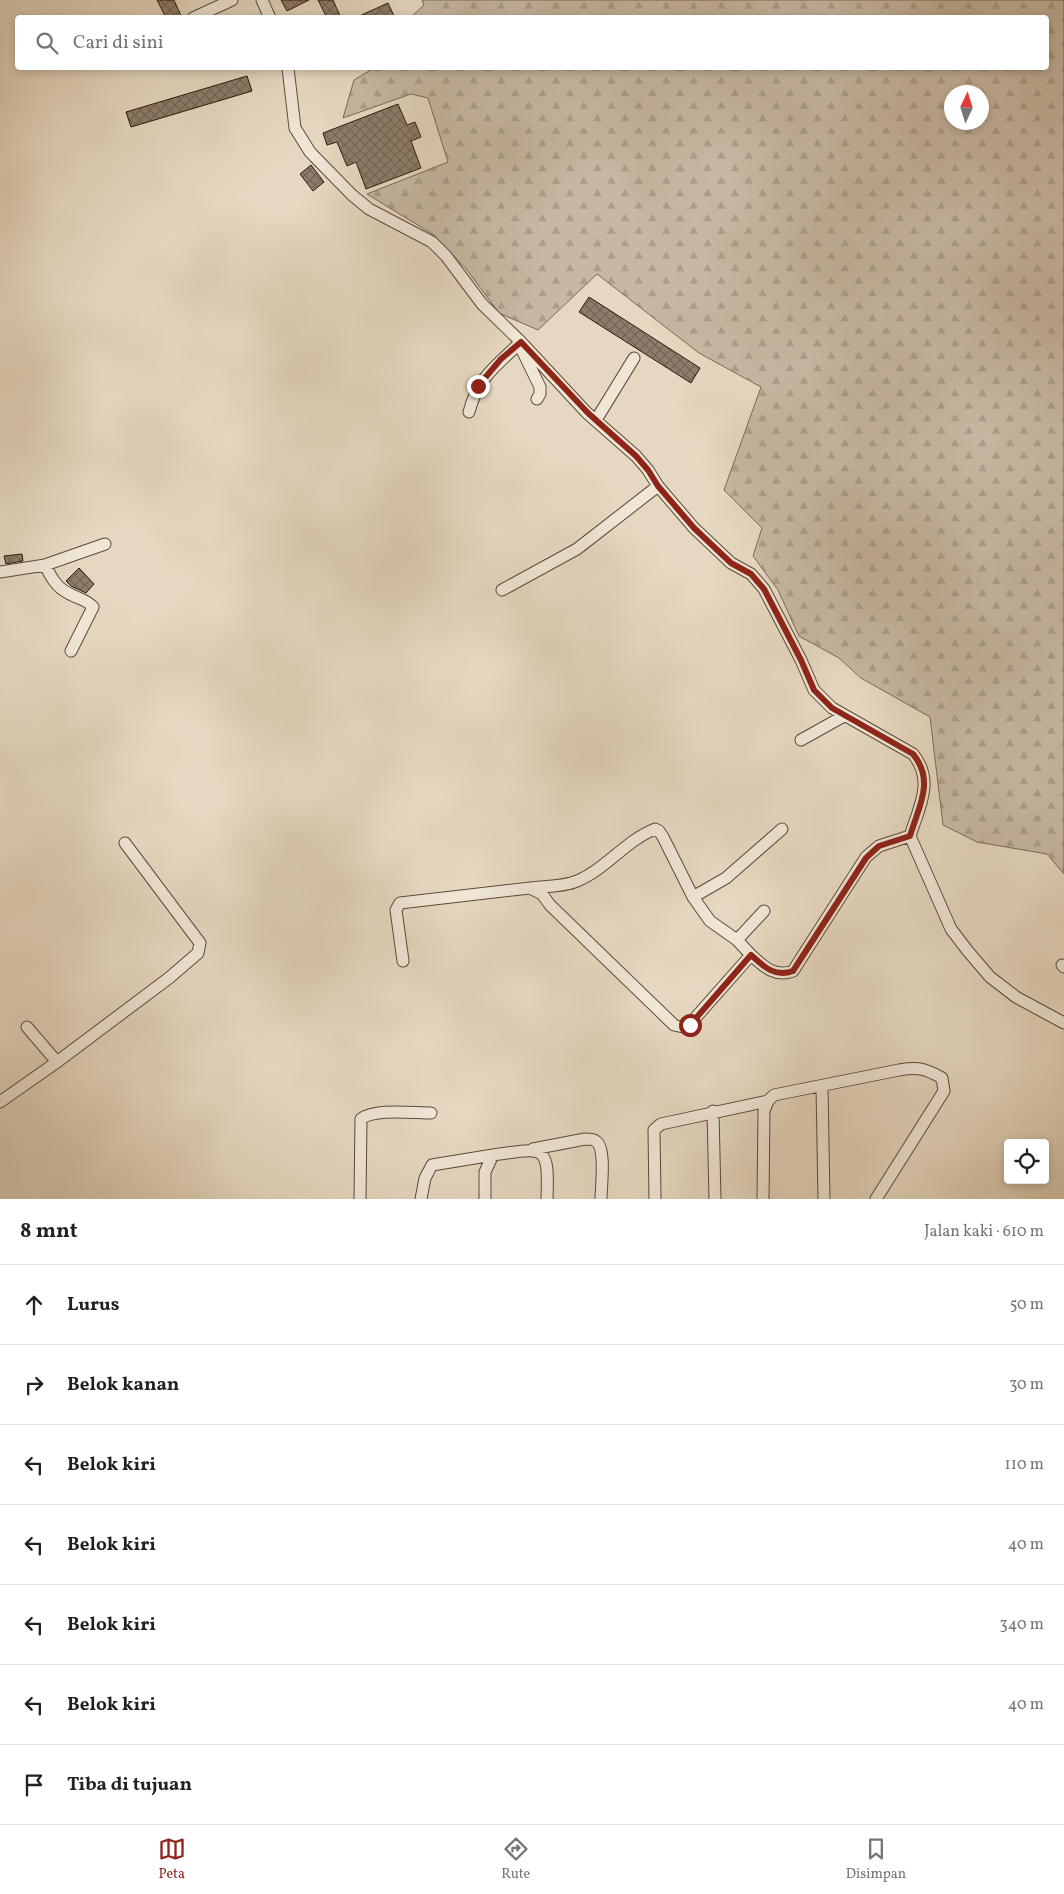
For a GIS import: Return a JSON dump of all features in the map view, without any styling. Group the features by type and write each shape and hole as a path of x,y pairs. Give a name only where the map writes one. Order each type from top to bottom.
{"street":[{"path":"200,15 232,0"},
{"path":"262,0 269,15"},
{"path":"288,70 295,128 310,152 352,195 369,209 432,242 446,256 482,304 596,420 636,456 658,486 694,528 731,563 751,574 764,589 801,660 814,690 832,708 862,727 890,740 913,754 921,764 925,777 924,792 910,836 951,929 990,978 1016,997 1064,1023"},
{"path":"520,343 540,387 540,394 536,400"},
{"path":"469,412 473,395 478,386 501,359 520,343"},
{"path":"596,420 634,358"},
{"path":"502,590 577,549 658,486"},
{"path":"0,572 45,566 105,544"},
{"path":"45,566 53,582 66,593 90,603 93,607 71,652"},
{"path":"802,740 844,716"},
{"path":"403,961 396,910 400,903 576,882 594,872 639,836 654,829 659,831 693,897 710,921 737,940 762,965 776,974 786,974 793,971 866,858 879,846 910,836"},
{"path":"693,897 726,878 782,829"},
{"path":"0,1102 169,978 198,953 200,943 126,843"},
{"path":"530,888 542,894 550,905 674,1025 683,1027 690,1025 751,955"},
{"path":"737,940 764,911"},
{"path":"27,1027 57,1062"},
{"path":"763,1199 764,1111 768,1101 774,1095 918,1067 928,1070 942,1078 944,1091 876,1199"},
{"path":"822,1086 824,1199"},
{"path":"655,1199 654,1130 661,1124 713,1111 768,1101"},
{"path":"713,1111 715,1199"},
{"path":"360,1199 361,1120 366,1115 376,1113 431,1113"},
{"path":"420,1199 425,1178 432,1165 585,1139 594,1140 602,1152 601,1199"},
{"path":"533,1149 541,1153 547,1162 547,1199"},
{"path":"485,1199 485,1172 493,1155"}],"green space":[{"path":"422,0 1064,0 1064,874 1047,854 977,842 943,825 930,717 861,678 839,658 799,636 778,590 753,556 762,528 724,490 761,387 699,353 597,274 538,330 499,313 467,270 434,235 367,194 448,162 428,98 411,94 343,118 354,80 371,70 1049,70 1049,15 413,15 424,5"}],"building":[{"path":"157,0 174,0 181,15 164,15"},
{"path":"281,0 309,0 287,11"},
{"path":"318,0 333,0 340,15 326,15"},
{"path":"388,3 394,15 362,15"},
{"path":"247,76 252,91 131,127 126,112"},
{"path":"398,104 407,125 415,122 421,137 411,141 421,168 366,189 356,162 347,166 337,142 327,145 323,133"},
{"path":"311,165 324,182 313,191 300,174"},
{"path":"589,297 700,368 691,383 579,312"},
{"path":"22,554 23,561 6,564 4,556"},
{"path":"79,568 94,584 86,593 71,586 66,581"}],"route":[{"path":"478,386 501,359 521,342 588,413 636,456 658,486 694,528 731,563 751,574 764,589 801,660 814,690 832,708 862,727 890,740 913,754 921,764 925,777 924,792 910,836 879,846 866,858 793,971 786,974 776,974 751,955 690,1025"}]}
